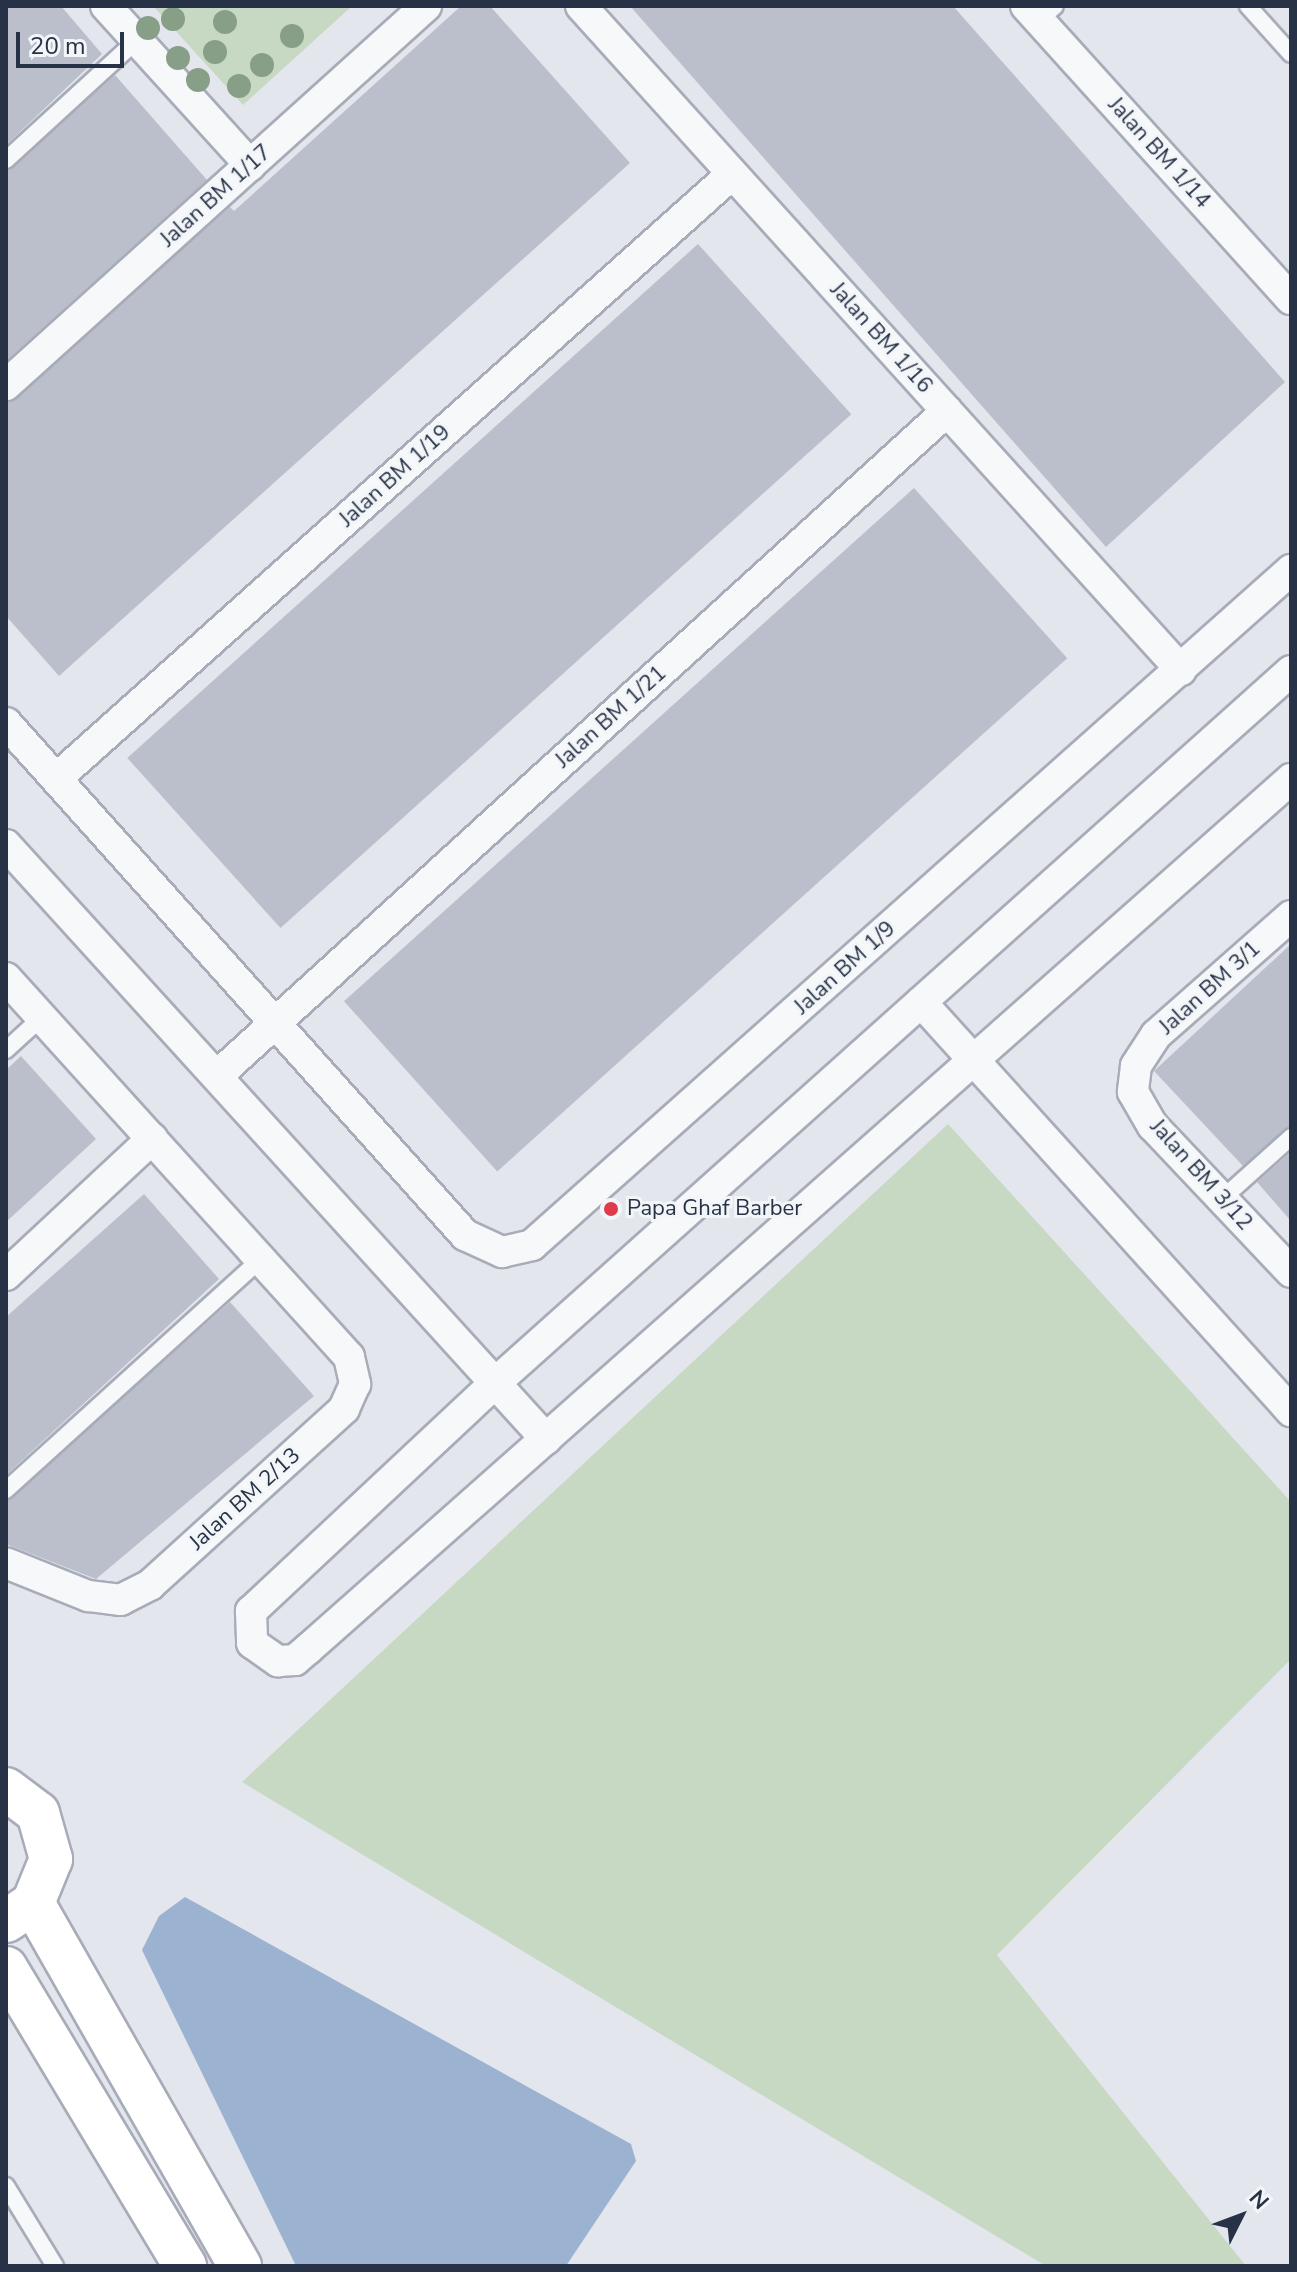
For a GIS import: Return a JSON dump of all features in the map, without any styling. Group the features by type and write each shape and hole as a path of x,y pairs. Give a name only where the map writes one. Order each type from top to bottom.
{"street":[{"path":"106,6 250,165"},
{"name":"Jalan BM 1/17","path":"6,385 426,6"},
{"name":"Jalan BM 1/16","path":"581,6 1181,670"},
{"name":"Jalan BM 1/14","path":"1040,11 1291,299"},
{"name":"Jalan BM 1/19","path":"57,778 732,174"},
{"name":"Jalan BM 1/21","path":"218,1075 947,411"},
{"name":"Jalan BM 1/9","path":"275,1022 465,1235 502,1252 532,1245 1291,570"},
{"path":"1291,671 494,1384 251,1611 247,1627 263,1655 295,1660 975,1063 1291,779"},
{"path":"6,723 275,1022"},
{"path":"6,845 546,1439"},
{"name":"Jalan BM 3/1","path":"1136,1066 1156,1035 1291,916"},
{"path":"6,978 260,1260"},
{"path":"921,1002 1291,1411"},
{"name":"Jalan BM 3/12","path":"1136,1066 1133,1092 1153,1126 1291,1272"},
{"path":"6,1275 152,1139"},
{"name":"Jalan BM 2/13","path":"6,1563 88,1596 121,1600 150,1585 344,1409 355,1384 349,1357 260,1260"},
{"path":"6,1789 38,1813 48,1835 51,1859 19,1912 240,2266"},
{"path":"6,1968 185,2266"}],"lane":[{"path":"1248,6 1291,54"},
{"path":"6,160 137,40"},
{"path":"6,1050 42,1017"},
{"path":"1222,1199 1291,1137"},
{"path":"6,1490 260,1260"},
{"path":"7,2189 55,2266"}],"green space":[{"path":"153,6 352,6 243,105"},
{"path":"948,1124 1291,1502 1291,1659 997,1955 1246,2266 1046,2266 242,1782"}],"water":[{"path":"185,1897 631,2144 636,2161 566,2266 296,2266 142,1950 159,1916"}],"building":[{"path":"6,6 61,6 102,54 6,145"},
{"path":"461,6 490,6 630,163 59,676 6,616 6,403 230,207 234,211"},
{"path":"630,6 953,6 1285,382 1106,547"},
{"path":"115,75 207,180 6,361 6,171"},
{"path":"698,244 851,414 280,928 127,758"},
{"path":"914,488 1067,658 497,1171 344,1001"},
{"path":"1291,944 1291,1126 1243,1166 1154,1071"},
{"path":"21,1056 96,1139 6,1222 6,1070"},
{"path":"1291,1152 1291,1221 1257,1182"},
{"path":"144,1194 219,1279 6,1475 6,1317"},
{"path":"230,1302 314,1396 96,1579 6,1544 6,1501"}],"place":[{"name":"Papa Ghaf Barber","path":"611,1209"}]}
